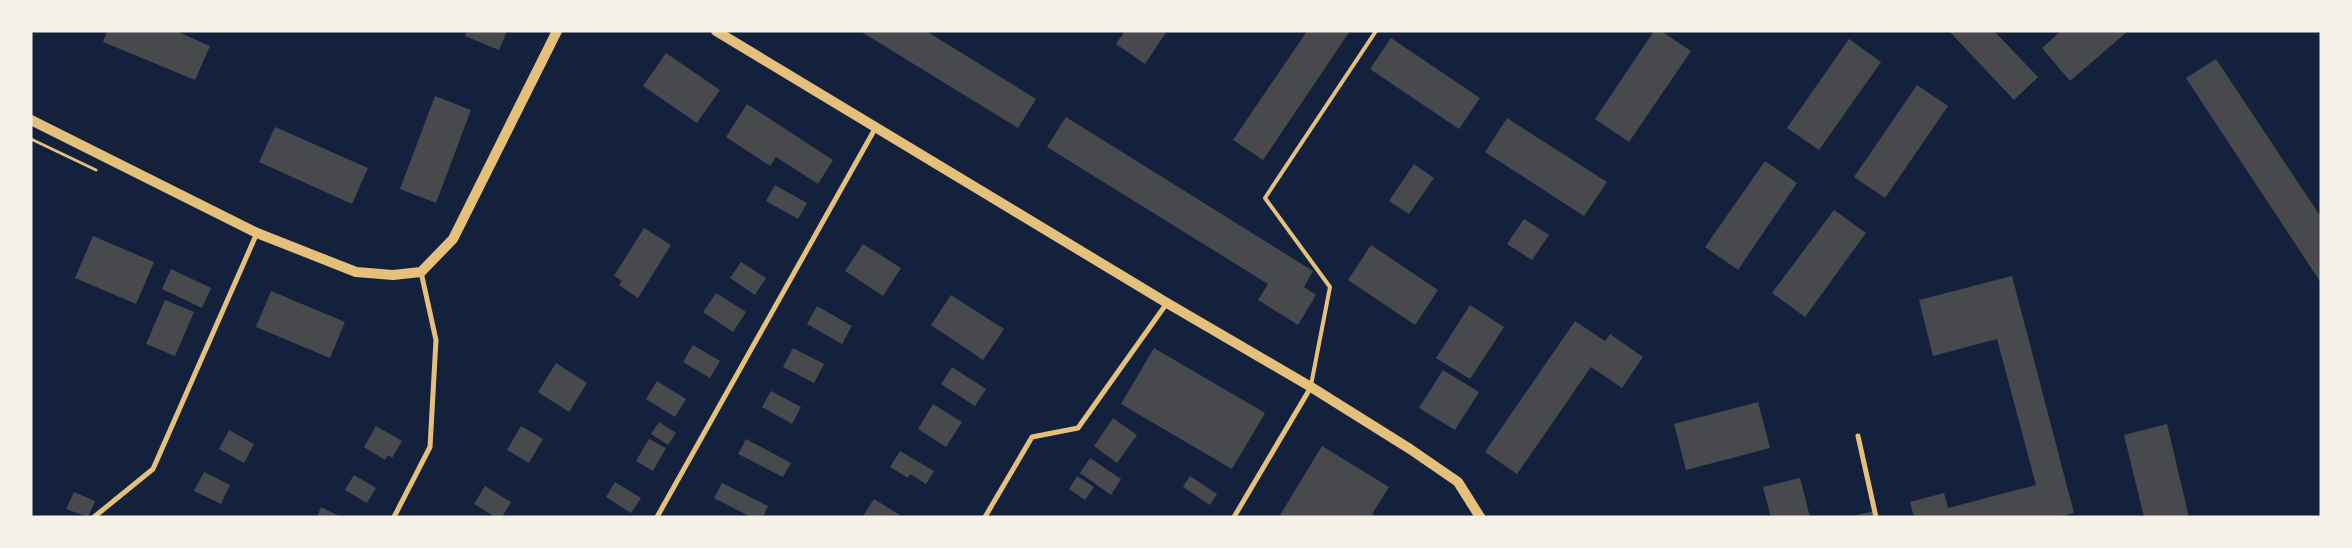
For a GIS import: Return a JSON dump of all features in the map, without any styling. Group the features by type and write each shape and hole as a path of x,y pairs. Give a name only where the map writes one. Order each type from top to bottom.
{"main road":[{"path":"31,120 256,233 356,272 393,275 421,272 453,239 557,31"},
{"path":"716,31 1311,387 1410,449 1458,482 1480,517"}],"street":[{"path":"657,517 876,127"},
{"path":"94,517 152,469 256,233"},
{"path":"394,517 430,447 436,340 421,272"},
{"path":"985,517 1032,436 1078,428 1167,302"},
{"path":"1234,517 1311,387"},
{"path":"1858,436 1876,517"}],"lane":[{"path":"1311,387 1330,287 1265,198 1376,31"}],"building":[{"path":"107,31 176,31 210,46 195,80 103,42"},
{"path":"467,31 507,31 499,50 465,36"},
{"path":"860,31 926,31 1036,99 1018,128"},
{"path":"1125,31 1167,31 1145,64 1116,44"},
{"path":"1307,31 1350,31 1263,160 1233,140"},
{"path":"1654,31 1661,31 1691,51 1629,142 1595,119"},
{"path":"1949,31 1994,31 2038,77 2014,100"},
{"path":"2061,31 2128,31 2070,81 2042,48"},
{"path":"1391,38 1480,98 1459,129 1370,69"},
{"path":"1849,39 1881,62 1819,150 1787,128"},
{"path":"666,53 720,90 697,123 643,86"},
{"path":"2216,59 2321,217 2321,283 2186,78"},
{"path":"1917,85 1948,106 1885,198 1854,177"},
{"path":"435,96 471,110 436,203 400,189"},
{"path":"747,104 833,160 818,184 776,157 770,166 726,137"},
{"path":"1066,117 1313,271 1304,287 1316,295 1298,325 1258,300 1268,284 1047,147"},
{"path":"1507,118 1607,182 1584,216 1485,152"},
{"path":"275,127 368,168 352,204 259,162"},
{"path":"1765,161 1797,183 1738,270 1705,247"},
{"path":"1414,164 1434,178 1409,214 1389,201"},
{"path":"775,185 807,203 798,219 766,201"},
{"path":"1834,210 1866,233 1805,317 1772,293"},
{"path":"1524,219 1549,235 1532,260 1507,244"},
{"path":"644,228 671,245 638,298 619,285 622,281 614,276"},
{"path":"93,236 154,262 136,304 75,278"},
{"path":"863,244 901,268 883,296 845,271"},
{"path":"1371,245 1438,290 1415,325 1348,280"},
{"path":"741,262 766,278 755,295 730,278"},
{"path":"171,269 211,288 202,308 162,289"},
{"path":"2012,276 2074,513 2059,517 1914,517 1910,502 1944,493 1948,508 2036,485 1997,339 1933,356 1919,300"},
{"path":"271,291 345,322 330,358 256,327"},
{"path":"716,293 746,312 733,332 703,312"},
{"path":"951,295 1004,329 983,360 931,325"},
{"path":"165,300 194,312 175,356 146,344"},
{"path":"1470,305 1504,327 1470,379 1436,358"},
{"path":"817,306 852,326 842,344 807,324"},
{"path":"1575,321 1605,341 1610,334 1643,357 1622,388 1591,367 1517,474 1485,452"},
{"path":"693,345 720,361 710,378 683,362"},
{"path":"793,348 824,364 814,383 783,367"},
{"path":"1154,348 1265,413 1232,469 1121,404"},
{"path":"556,363 587,383 569,412 538,392"},
{"path":"952,367 986,389 975,406 941,384"},
{"path":"1443,370 1479,392 1455,430 1419,408"},
{"path":"657,381 686,399 675,417 646,399"},
{"path":"771,391 801,407 792,424 762,407"},
{"path":"1758,402 1770,448 1686,470 1674,424"},
{"path":"933,404 962,422 946,447 918,429"},
{"path":"1113,418 1137,435 1117,463 1094,446"},
{"path":"659,422 676,433 668,445 651,434"},
{"path":"2167,424 2189,517 2144,517 2124,435"},
{"path":"376,426 402,441 392,458 388,455 385,460 364,447"},
{"path":"521,426 543,439 529,463 507,450"},
{"path":"229,430 254,444 244,463 219,449"},
{"path":"649,439 666,448 653,471 636,461"},
{"path":"746,439 791,463 783,477 738,454"},
{"path":"1322,446 1389,487 1372,514 1377,517 1283,517 1280,515"},
{"path":"900,451 934,471 926,484 910,474 908,478 890,467"},
{"path":"1090,458 1121,479 1111,495 1080,473"},
{"path":"204,472 230,485 221,504 194,491"},
{"path":"354,475 376,488 367,503 345,490"},
{"path":"1077,476 1094,487 1085,500 1069,489"},
{"path":"1190,476 1217,494 1210,505 1183,487"},
{"path":"1800,478 1810,517 1771,517 1763,487"},
{"path":"615,482 641,498 631,513 606,497"},
{"path":"722,483 768,506 763,517 751,517 714,498"},
{"path":"485,486 511,502 502,517 495,517 474,504"},
{"path":"74,492 95,501 88,517 66,509"},
{"path":"874,499 903,517 863,516"},
{"path":"321,507 341,517 317,517"},
{"path":"1874,511 1875,517 1853,516"}]}
